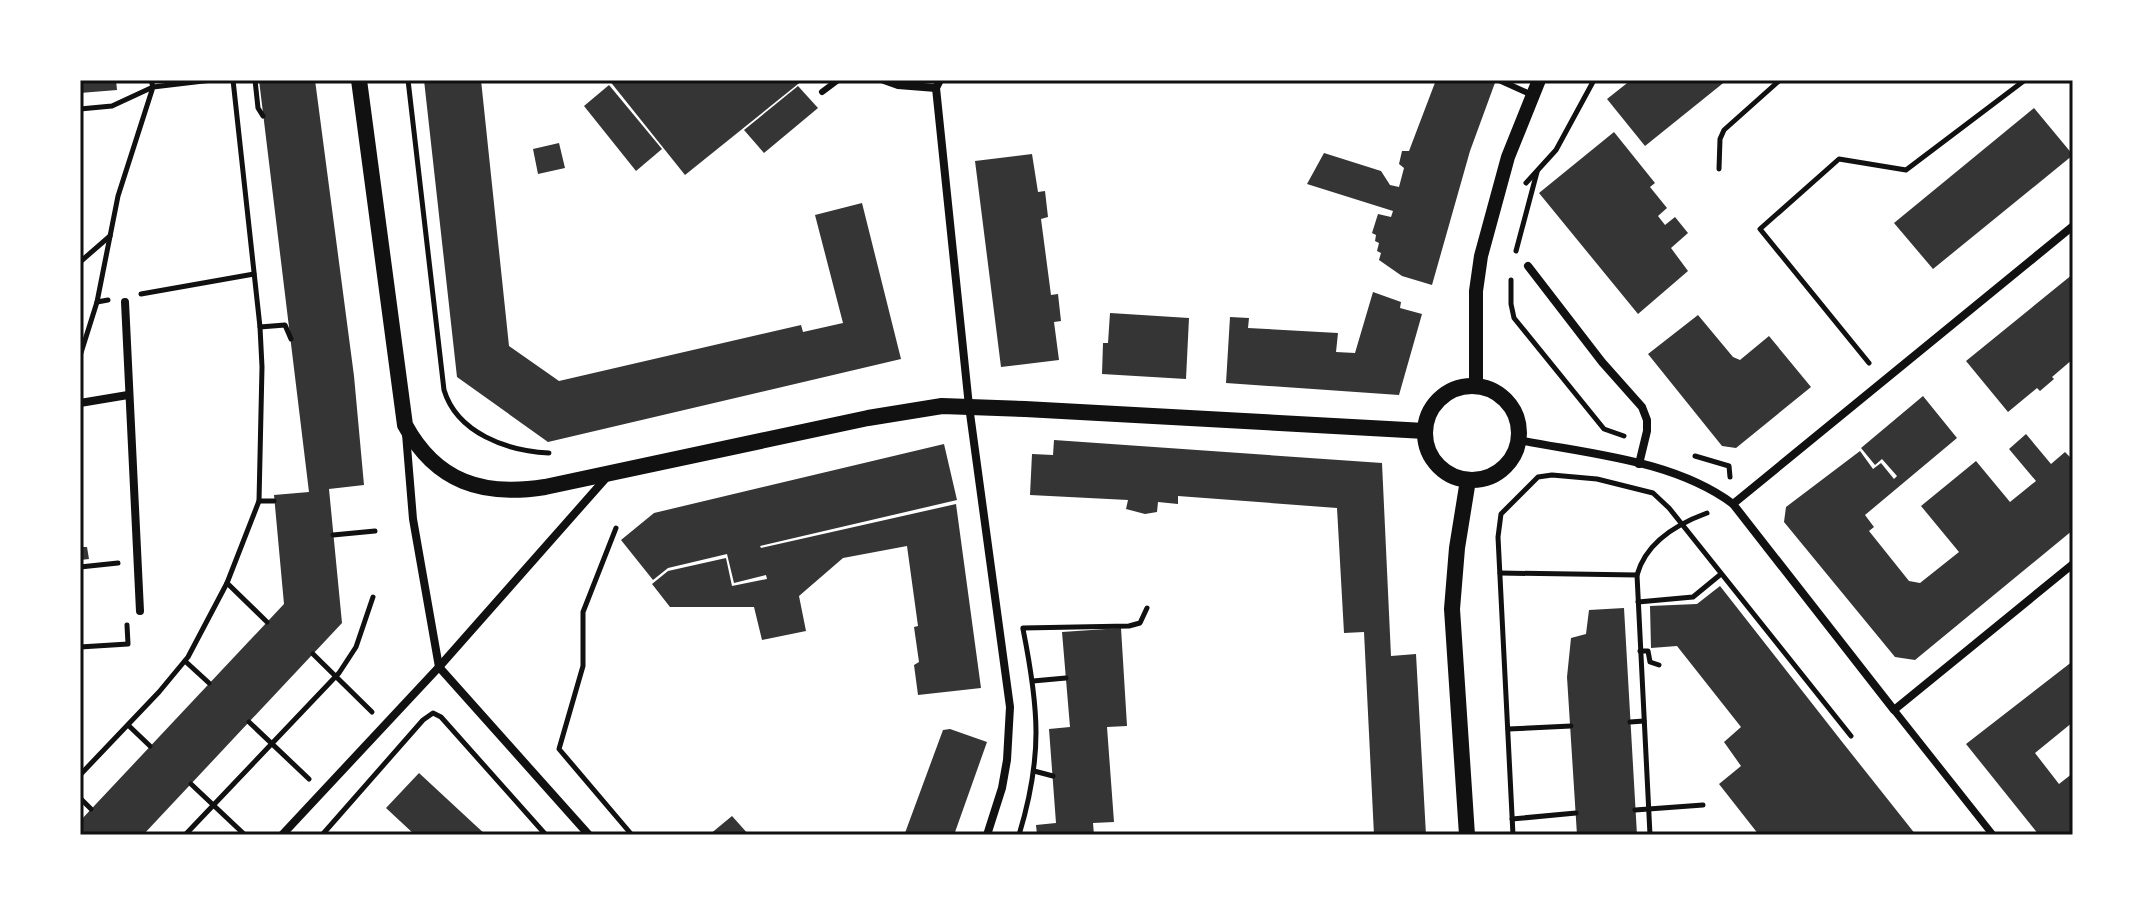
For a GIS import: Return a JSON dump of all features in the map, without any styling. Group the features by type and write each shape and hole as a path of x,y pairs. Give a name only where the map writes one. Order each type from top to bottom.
{"main road":[{"path":"359,80 405,425 415,442 441,470 473,486 498,491 523,491 913,409 969,406 1425,431"},
{"path":"1476,386 1496,392 1511,406 1518,420 1519,440 1514,454 1501,470 1488,477 1468,480 1448,474 1437,464 1427,446 1425,431 1428,416 1439,399 1452,390 1476,386"},
{"path":"1467,835 1452,609 1455,559 1468,480"}],"street":[{"path":"884,80 898,85 938,84 969,406 1010,707 1002,788 987,835"},
{"path":"1476,386 1478,275 1508,157 1539,80"},
{"path":"1733,504 2073,226"},
{"path":"1528,266 1602,362 1642,407 1647,431 1639,464"},
{"path":"127,299 128,395 140,611"},
{"path":"80,403 128,395"},
{"path":"405,425 413,519 439,667 589,835"},
{"path":"1519,440 1639,464 1713,490 1733,504 1993,835"},
{"path":"282,835 439,667 609,474"},
{"path":"1894,710 2073,564"}],"lane":[{"path":"822,92 838,80"},
{"path":"1499,80 1532,95"}],"path":[{"path":"80,109 112,106 152,84 212,80"},
{"path":"80,775 185,661 227,583 259,501 260,327 233,80"},
{"path":"255,80 258,108 263,116"},
{"path":"408,80 448,403 456,415 506,446 549,453"},
{"path":"1524,185 1556,150 1594,80"},
{"path":"1764,80 1771,89"},
{"path":"1719,169 1720,139 1724,130 1780,80"},
{"path":"1869,363 1760,229 1839,159 1906,170 2025,80"},
{"path":"80,356 97,302 118,196 152,84"},
{"path":"80,262 111,235"},
{"path":"127,299 254,274"},
{"path":"97,302 113,299"},
{"path":"260,327 285,325 291,339"},
{"path":"1513,835 1498,537 1501,514 1538,477 1552,475 1597,479 1653,493 1851,736"},
{"path":"259,501 274,501"},
{"path":"1650,835 1637,575 1662,535 1680,523"},
{"path":"616,528 583,612 583,666 559,749 632,835"},
{"path":"333,535 375,531"},
{"path":"80,567 123,562"},
{"path":"1500,573 1637,575"},
{"path":"1638,602 1693,597 1721,574"},
{"path":"227,583 267,622"},
{"path":"185,835 335,676 356,647 373,597"},
{"path":"1021,618 1023,629 1129,626 1140,623 1147,608"},
{"path":"1640,651 1648,651 1650,662 1659,665"},
{"path":"313,654 384,725"},
{"path":"185,661 209,683"},
{"path":"1033,681 1066,678"},
{"path":"322,835 423,720 433,713 441,717 546,835"},
{"path":"1630,722 1644,721"},
{"path":"249,722 322,792"},
{"path":"128,725 150,746"},
{"path":"1508,729 1571,726"},
{"path":"1034,771 1053,776"},
{"path":"191,784 245,835"},
{"path":"80,798 91,809"},
{"path":"1635,810 1703,805"},
{"path":"1512,819 1576,813"}],"building":[{"path":"80,80 116,80 117,90 80,93"},
{"path":"259,80 315,80 354,376 364,485 329,489 342,623 143,835 80,835 80,821 284,604 274,495 309,492"},
{"path":"424,80 481,80 509,346 559,381 801,325 803,332 843,323 815,215 862,203 901,359 548,442 457,377"},
{"path":"609,80 803,80 685,175"},
{"path":"1436,80 1496,80 1470,151 1432,285 1402,276 1379,260 1379,243 1372,233 1378,214 1391,217 1393,211 1307,184 1324,153 1381,171 1390,185 1399,187 1404,168 1399,164 1402,151 1409,151"},
{"path":"1631,80 1727,80 1645,146 1607,99"},
{"path":"609,85 662,149 636,171 584,106"},
{"path":"798,86 818,108 764,153 744,130"},
{"path":"2034,108 2073,155 1933,269 1894,223"},
{"path":"1614,132 1655,183 1650,187 1667,208 1658,216 1665,225 1675,217 1688,233 1671,248 1688,271 1638,314 1539,193"},
{"path":"559,143 565,168 538,174 533,149"},
{"path":"1032,154 1038,192 1045,191 1048,217 1041,219 1051,295 1058,294 1061,321 1054,322 1059,360 1001,367 975,161"},
{"path":"2073,274 2073,359 2040,391 2037,388 2008,412 1966,361"},
{"path":"1373,292 1401,302 1400,308 1422,314 1399,395 1226,383 1230,317 1249,318 1248,328 1338,333 1336,352 1355,353"},
{"path":"1110,313 1189,318 1186,379 1102,374 1103,343 1108,343"},
{"path":"1698,315 1733,357 1740,360 1769,336 1811,387 1736,448 1722,446 1648,354"},
{"path":"1923,396 1957,438 1865,515 1874,527 1869,531 1909,581 1920,583 1959,552 1921,506 1976,461 2010,502 2036,481 2009,449 2026,434 2051,464 2065,452 2070,457 2073,454 2073,530 1915,660 1895,657 1784,522 1786,507 1860,451 1873,469 1881,463 1894,479 1897,476 1882,459 1875,465 1861,448"},
{"path":"1054,440 1382,463 1391,656 1416,654 1426,835 1374,835 1364,632 1344,633 1337,508 1178,496 1178,504 1158,502 1157,512 1145,514 1126,509 1128,500 1030,495 1032,454 1053,455"},
{"path":"944,444 957,500 760,546 956,504 981,688 918,695 914,665 919,662 914,627 918,626 907,546 843,558 799,596 806,631 762,640 754,607 670,607 652,584 668,571 726,558 732,586 767,579 766,575 734,583 727,554 668,568 653,580 621,540 654,513"},
{"path":"80,547 87,547 89,559 80,560"},
{"path":"1720,586 1916,835 1759,835 1719,784 1741,766 1724,742 1741,727 1677,646 1651,648 1650,606 1697,604"},
{"path":"1624,608 1637,835 1577,835 1567,677 1571,638 1586,634 1589,610"},
{"path":"1121,628 1127,726 1107,727 1114,822 1093,823 1094,835 1037,835 1036,825 1056,823 1049,729 1070,727 1062,632"},
{"path":"2073,661 2073,722 2035,753 2059,784 2073,773 2073,835 2039,835 1966,744"},
{"path":"950,729 987,742 954,835 901,835 905,833 943,730"},
{"path":"419,773 486,835 415,835 386,808"},
{"path":"732,816 749,835 709,835"}]}
